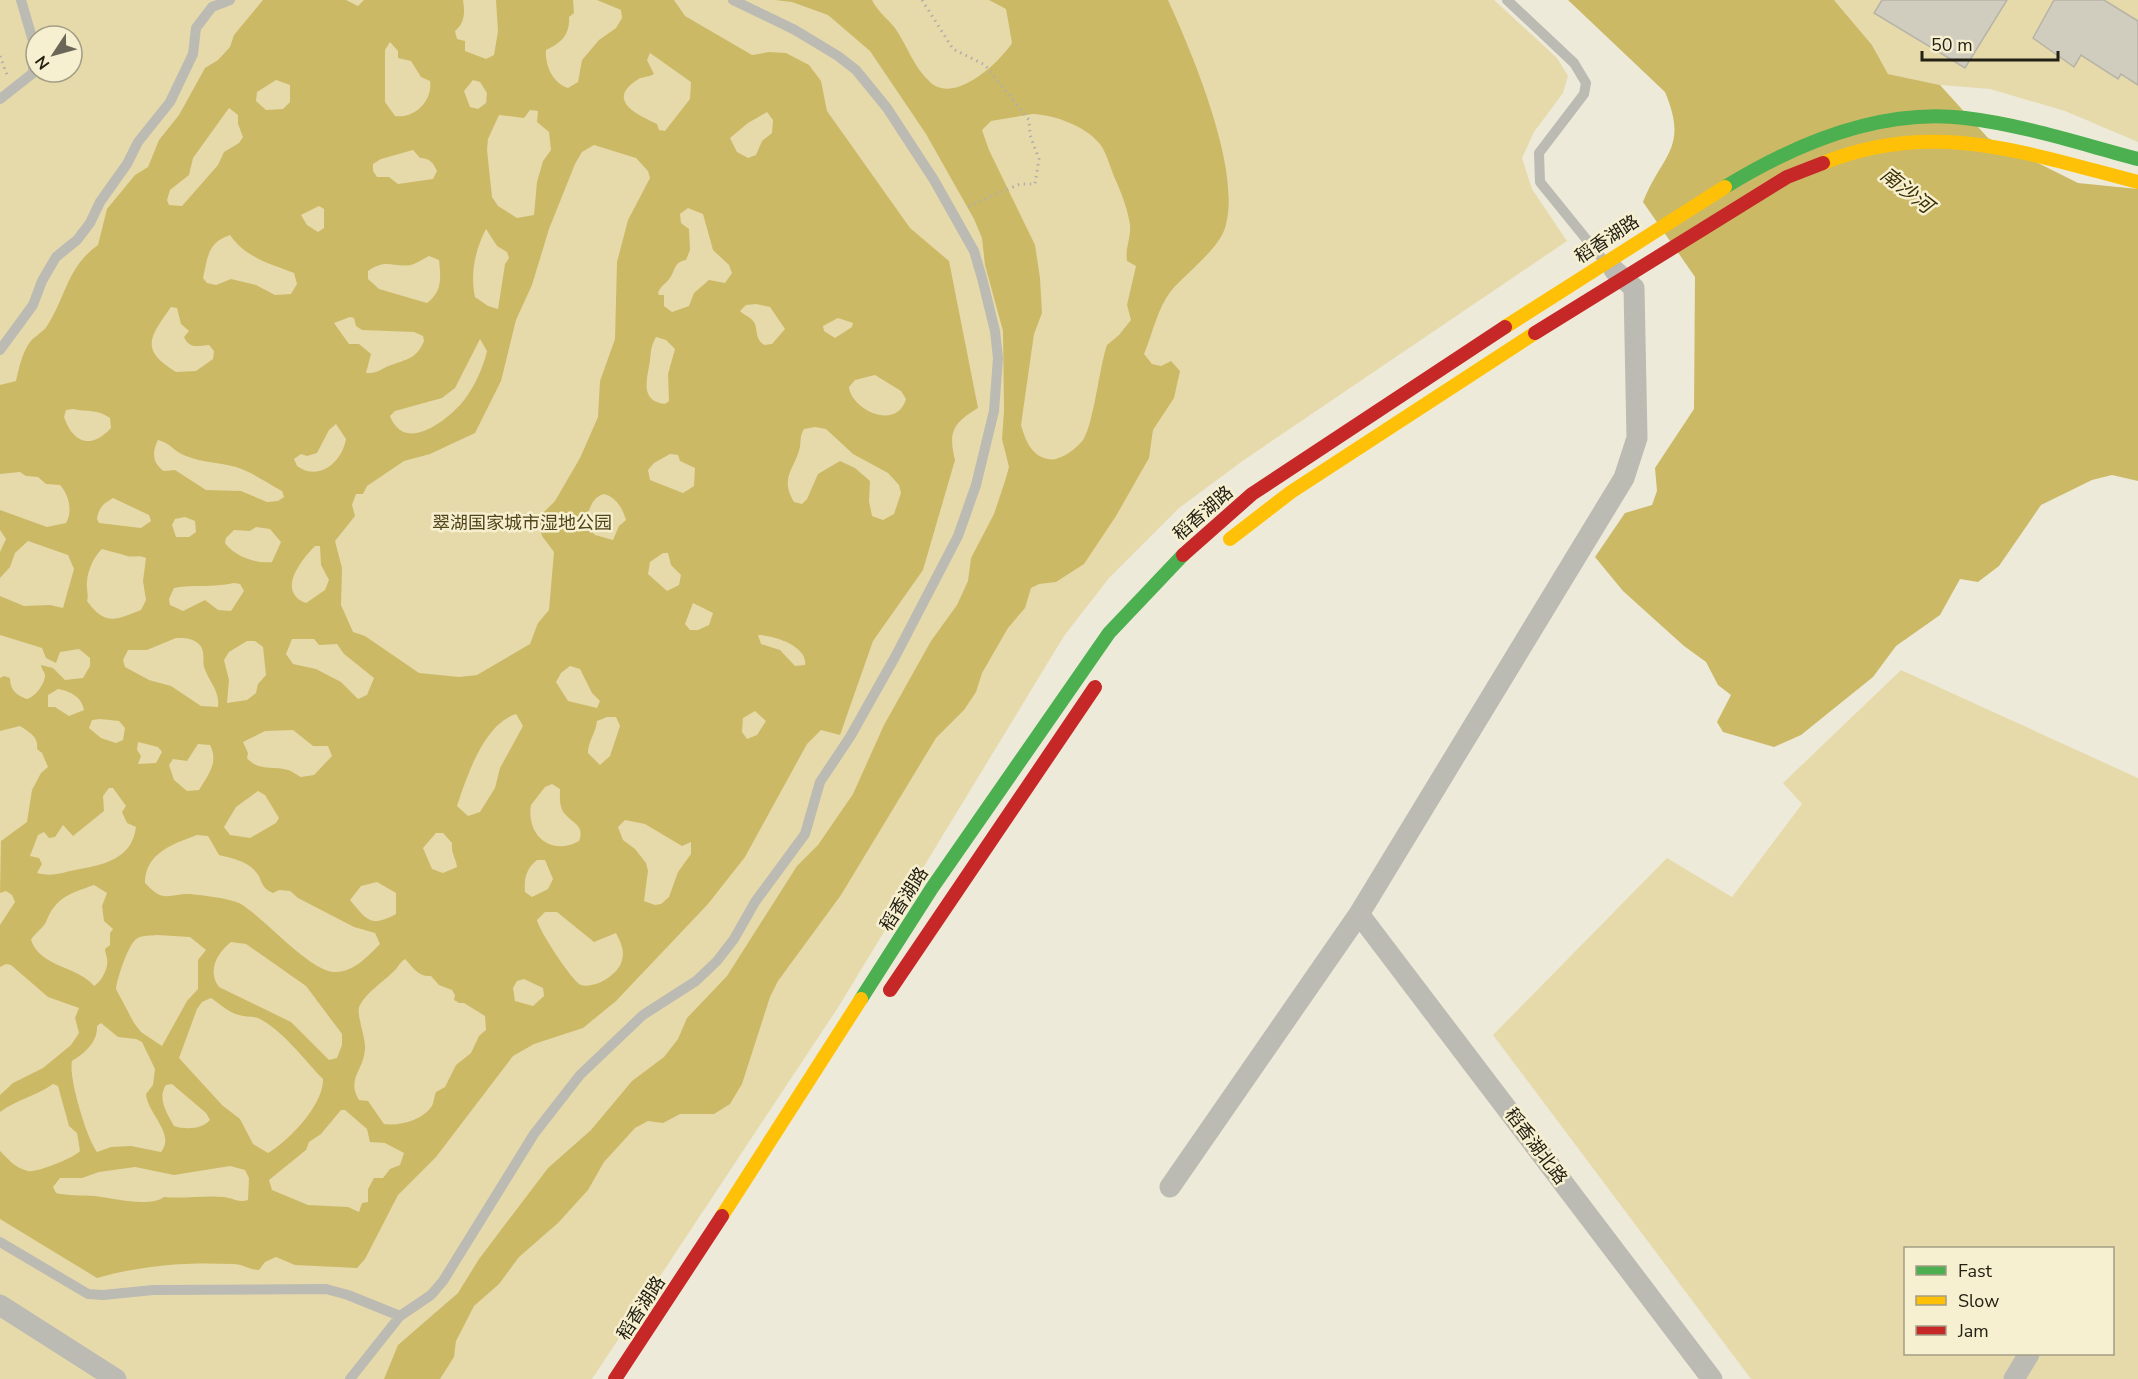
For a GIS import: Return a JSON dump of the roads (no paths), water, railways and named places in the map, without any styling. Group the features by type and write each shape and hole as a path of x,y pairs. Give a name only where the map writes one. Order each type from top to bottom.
{"street":[{"name":"稻香湖路","path":"615,1379 770,1143 932,888 1109,633 1167,570 1252,494 1604,261 1755,168 1796,148 1855,127 1923,117 1963,118 2061,137 2138,159"},
{"name":"稻香湖路","path":"1223,546 1291,492 1622,278 1787,177 1869,148 1928,140 1988,144 2056,159 2138,182"},
{"path":"1170,1187 1359,914 1624,478 1637,438 1634,288 1604,261"},
{"path":"880,1006 1106,672"},
{"name":"稻香湖北路","path":"1359,914 1712,1379"},
{"path":"0,1305 115,1379"},
{"path":"2014,1379 2028,1355"}],"lane":[{"path":"0,99 33,73 33,41 21,0"},
{"path":"0,350 33,304 42,281 56,257 77,240 90,223 100,202 128,164 138,141 170,102 193,54 196,28 212,7 230,0"},
{"path":"350,1379 400,1316 431,1295 443,1281 534,1134 580,1075 643,1015 696,981 717,961 734,939 755,902 805,834 820,782 850,737 937,581 958,536 976,485 994,411 998,358 982,278 974,251 960,223 887,108 856,70 838,56 795,30 733,0"},
{"path":"1507,0 1574,63 1586,83 1584,94 1539,153 1540,182 1604,261"},
{"path":"0,1242 88,1294 103,1295 153,1290 326,1289 348,1295 400,1316"}],"water":[{"path":"263,0 346,0 358,6 364,0 463,0 464,17 455,31 457,39 465,41 465,51 486,59 494,55 498,31 496,0 573,0 574,13 569,17 568,29 564,38 546,50 551,73 558,82 568,88 578,82 582,60 599,40 616,28 622,18 621,10 597,0 674,0 685,16 752,55 769,52 786,53 809,65 821,81 827,111 910,228 949,261 978,408 954,429 952,442 955,460 923,570 873,641 840,735 821,730 807,744 745,857 708,904 616,1001 583,1028 534,1044 513,1056 436,1157 398,1195 365,1259 357,1268 295,1265 276,1257 265,1262 259,1270 237,1264 181,1264 147,1267 97,1278 0,1219 0,1151 23,1170 32,1171 63,1161 80,1151 77,1133 69,1126 58,1086 53,1084 0,1112 0,1095 13,1083 43,1068 71,1045 79,1033 75,1018 79,1008 48,997 11,965 6,964 0,967 0,925 15,902 12,895 6,891 0,893 1,841 27,822 32,790 41,773 48,767 42,753 37,749 35,738 30,733 20,726 0,731 0,678 4,676 10,678 14,692 27,699 36,693 43,682 45,675 41,665 53,668 65,680 83,678 90,666 90,658 79,649 60,652 56,663 46,658 42,648 0,635 0,596 24,606 50,605 63,608 74,569 68,555 28,541 15,553 10,567 0,578 0,552 6,539 0,530 0,510 47,527 66,523 70,508 66,493 60,485 46,484 38,477 26,476 20,472 0,474 0,385 16,381 27,346 47,326 73,273 98,245 107,209 135,175 148,167 159,140 179,115 205,68 218,60 230,47 234,35","holes":["390,42 398,51 398,58 411,61 421,77 430,81 425,102 409,115 395,116 385,102 385,50","650,53 691,82 690,99 665,131 659,130 657,124 634,112 625,101 624,94 628,88 639,79 654,74 647,60","276,80 290,85 290,102 283,109 266,110 256,101 257,92","473,80 480,82 487,93 486,103 478,109 470,107 464,91","229,108 238,115 238,124 243,137 239,143 224,152 218,165 182,206 169,205 167,200 170,190 189,175 193,158","530,110 538,111 537,122 549,132 551,150 543,161 537,182 534,215 517,218 498,206 492,197 487,150 488,139 499,115 524,118","767,112 773,120 772,133 762,141 756,155 748,158 737,152 730,138 748,123","594,145 636,158 648,171 650,178 628,220 617,262 615,339 600,381 598,417 580,458 555,501 537,519 542,536 554,552 549,610 538,623 530,644 477,675 459,677 419,673 365,636 353,632 341,605 342,568 335,541 355,516 352,505 356,494 363,494 367,486 404,461 430,454 475,433 501,381 516,320 532,285 549,229 582,152","413,150 420,158 431,162 437,171 433,179 398,184 389,177 377,177 373,171 373,164 381,159","319,206 324,209 324,228 318,232 307,225 301,215","688,208 703,214 713,250 729,265 732,273 725,283 709,280 694,293 689,306 672,312 664,306 664,295 658,293 670,278 677,264 686,260 690,250 689,229 681,223 680,214","486,229 497,246 507,252 509,258 505,264 498,309 488,306 475,297 473,271 476,254","230,235 236,243 251,254 294,273 297,284 291,294 275,295 256,285 231,279 216,285 207,283 203,278 208,257 217,242","429,256 439,260 438,290 427,303 379,289 368,279 368,271 380,265 411,265","756,304 770,307 785,329 772,344 764,345 758,338 754,322 740,311 746,305","171,307 177,308 181,324 189,331 184,337 186,341 194,346 209,345 214,351 213,359 196,371 176,372 164,364 152,349 154,334","350,317 354,318 356,326 362,330 414,332 423,336 424,341 412,357 366,373 371,354 359,344 349,344 334,323","838,318 853,323 852,327 835,338 824,331 823,326","656,337 666,340 675,349 668,374 669,401 665,404 657,402 648,393 647,381 651,351","480,339 487,351 469,394 452,412 434,426 424,431 404,432 396,427 390,416 395,411 442,398 455,388","875,375 901,391 906,399 901,409 893,414 884,416 865,409 857,403 849,387 855,380","66,410 97,412 110,418 111,428 104,435 90,441 78,438 72,433 64,417","336,424 346,439 335,462 321,471 305,470 297,466 294,459 301,454 307,456 317,453 329,430","815,427 826,429 853,454 888,473 899,485 901,493 894,514 883,520 872,516 869,501 870,481 855,468 840,461 818,474 807,499 802,504 794,502 788,479 804,429","158,440 192,458 230,465 248,472 282,491 284,497 278,501 267,502 241,491 206,490 175,470 164,471 155,461 154,453","670,454 678,455 680,461 695,468 694,486 683,493 650,480 648,470 654,463","604,494 612,498 621,508 626,520 619,526 613,540 595,535 590,530 592,519 588,513 592,503","113,498 149,515 151,521 141,528 99,523 97,519 100,509","185,517 195,521 196,532 189,537 176,537 172,525 175,519","256,527 270,529 281,542 272,562 259,562 246,558 225,543 226,538 234,530 250,531","315,546 320,546 321,565 329,580 325,590 306,603 297,598 292,584 303,559","102,549 127,556 146,558 143,581 146,600 141,610 111,619 93,609 87,601 87,581 96,555","663,553 668,553 671,565 681,575 679,585 667,591 648,574 650,562","234,583 240,584 244,591 231,611 218,610 205,600 183,611 170,605 169,599 174,588","693,603 713,613 709,625 698,630 690,630 685,624","758,635 780,639 795,647 804,658 805,665 795,666 780,650 761,644","176,638 191,639 199,644 202,650 204,667 216,691 218,707 201,706 171,686 149,680 125,667 123,660 128,650 147,650","292,639 314,639 319,645 337,644 344,654 374,678 367,695 358,699 341,682 316,669 293,664 286,654","247,641 255,641 263,647 266,675 258,684 256,693 247,700 227,703 229,680 224,660 229,652","570,666 580,669 592,693 600,701 597,708 568,701 556,682 561,673","58,689 67,691 78,698 84,710 69,716 55,707 48,707 48,695","755,711 766,721 757,735 747,739 742,732 743,718","516,714 523,726 500,768 495,788 480,812 468,816 457,806 478,752 495,728","607,717 616,717 620,726 610,756 600,765 588,753 597,721","92,720 119,721 125,728 123,740 116,743 101,738 89,728","293,730 313,746 328,746 332,756 314,775 301,777 288,770 261,767 247,758 248,753 243,742 265,731","138,742 158,747 162,752 156,763 138,764 141,756 137,750","198,744 210,745 213,763 209,774 199,790 187,791 174,780 169,765 173,759 187,761","552,784 560,789 562,810 579,828 579,841 569,845 550,845 537,834 532,826 531,805 545,787","109,788 113,788 126,806 122,812 127,823 136,827 129,847 114,859 95,866 56,874 37,873 42,864 39,858 30,856 38,835 44,832 49,838 55,837 63,825 73,836 104,811 103,796","258,791 265,795 279,818 276,823 250,838 230,835 224,827 236,807","625,820 645,824 682,846 691,842 691,854 678,872 669,897 661,904 655,905 644,901 648,871 646,863 635,849 623,840 618,827","436,833 443,833 452,843 457,867 443,873 432,869 423,848","197,835 208,836 219,855 248,865 258,874 268,890 273,893 279,890 290,891 298,898 354,927 375,933 380,944 360,963 348,970 334,972 323,969 299,953 239,903 203,895 163,896 155,893 145,883 146,873 155,857 170,846 188,838","537,860 545,860 553,879 548,889 532,897 525,892 525,878 533,863","377,882 396,893 396,914 380,921 365,917 350,900 361,886","94,885 107,893 102,906 104,921 113,929 110,933 110,945 105,949 106,970 94,986 79,974 51,962 36,949 31,940 59,902 70,894","545,912 557,912 594,942 616,933 622,949 622,960 612,975 600,983 581,985 564,966 539,926 537,920","145,936 190,937 206,950 198,960 198,989 187,1001 162,1046 141,1032 116,989 127,953 138,938","231,942 246,944 306,986 342,1034 342,1045 337,1058 329,1060 291,1022 219,987 215,981 214,969 218,957","405,959 419,973 431,976 439,985 452,990 455,995 454,1000 464,1003 485,1016 486,1030 479,1036 471,1053 456,1065 445,1087 436,1092 428,1111 410,1121 384,1124 368,1101 359,1100 355,1093 355,1080 365,1049 359,1009 371,991","524,979 543,988 544,996 533,1006 515,1001 513,988 517,981","211,998 235,1014 258,1018 276,1030 323,1079 318,1099 304,1121 286,1140 268,1153 253,1144 240,1119 222,1105 179,1058 197,1009 202,1002","101,1023 118,1037 142,1042 155,1069 153,1085 146,1094 165,1138 165,1145 161,1152 131,1146 111,1147 97,1152 88,1135 79,1108 72,1069 72,1061 89,1047 97,1032 97,1026","172,1084 206,1113 210,1120 194,1128 174,1126 164,1106 163,1090 166,1085","341,1110 345,1110 367,1129 370,1142 385,1143 404,1153 400,1165 390,1169 383,1178 374,1178 368,1189 368,1202 362,1203 359,1212 348,1207 308,1205 272,1190 269,1180 306,1150 309,1142 321,1134","230,1166 245,1170 249,1178 248,1200 238,1201 216,1197 164,1197 149,1202 140,1202 65,1195 56,1193 53,1187 60,1178 82,1178 99,1172 135,1167 174,1175"]},
{"path":"775,0 872,0 895,28 924,76 940,88 951,88 975,79 997,61 1012,43 1006,9 989,0 1168,0 1190,50 1221,145 1229,204 1225,228 1216,245 1166,298 1144,354 1152,364 1161,366 1171,361 1180,371 1174,398 1153,430 1149,458 1116,516 1084,564 1056,582 1039,584 1031,588 1025,608 1008,628 982,673 976,692 964,710 936,738 841,895 778,981 770,997 742,1084 730,1104 714,1114 680,1114 663,1123 648,1121 635,1128 604,1162 588,1190 558,1223 519,1257 499,1284 474,1306 456,1341 454,1357 440,1379 384,1379 398,1345 458,1293 479,1259 548,1168 591,1130 632,1081 664,1057 678,1039 687,1018 727,976 797,866 818,845 853,794 884,725 931,641 957,605 968,581 971,558 994,514 1005,481 1009,467 1002,439 1003,331 985,265 982,238 974,219 926,134 870,51 828,15 792,2","holes":["1033,114 1071,123 1089,134 1102,147 1123,197 1129,220 1127,261 1136,266 1127,305 1131,320 1107,345 1087,432 1083,440 1072,451 1057,459 1048,459 1033,451 1021,425 1034,334 1042,313 1040,278 1035,245 989,150 982,130 991,121"]},
{"name":"南沙河","path":"1568,0 1834,0 1872,45 1888,74 1940,85 1988,138 2078,183 2138,189 2138,481 2112,475 2092,480 2041,505 1999,566 1978,582 1960,579 1940,615 1896,646 1873,677 1801,735 1774,747 1723,732 1717,722 1731,695 1718,685 1706,662 1684,646 1623,591 1595,557 1625,513 1652,505 1657,491 1655,468 1694,409 1695,277 1643,202 1674,139 1672,111 1665,92"}],"park label":[{"name":"翠湖国家城市湿地公园","path":"522,523"}]}
